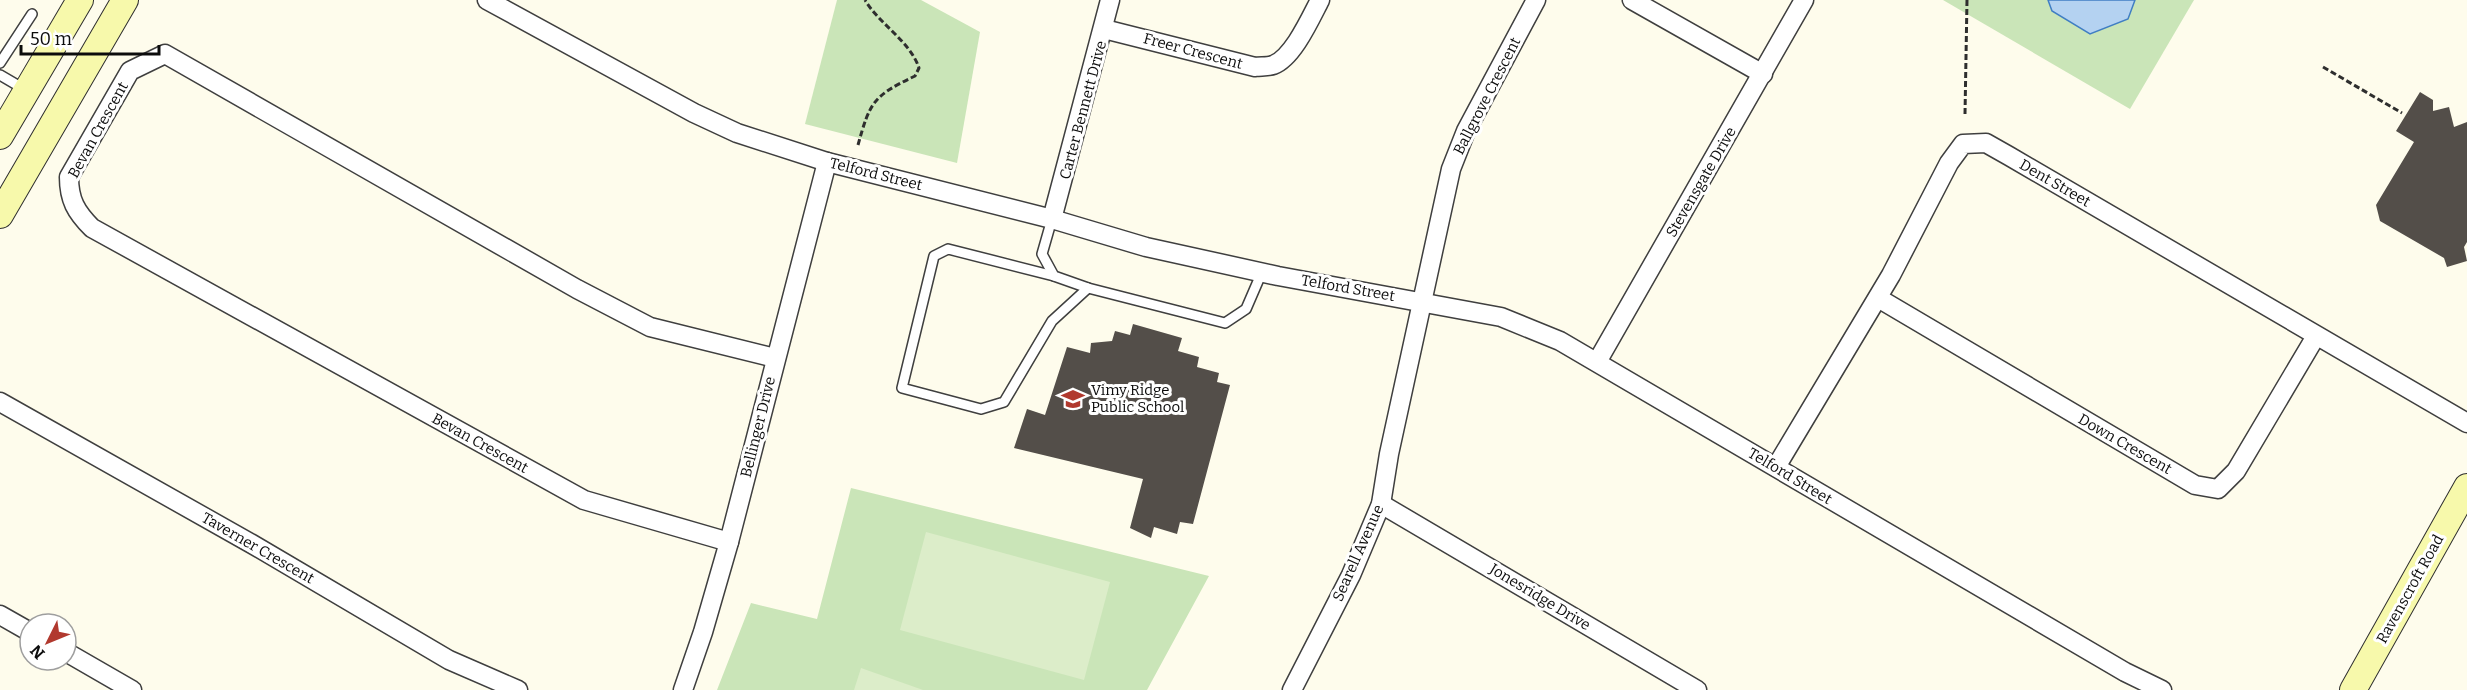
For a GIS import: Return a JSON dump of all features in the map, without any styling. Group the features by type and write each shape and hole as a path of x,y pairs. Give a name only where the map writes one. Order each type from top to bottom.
{"main road":[{"path":"0,136 80,0"},
{"path":"0,215 125,0"},
{"name":"Ravenscroft Road","path":"2353,690 2467,487"}],"street":[{"name":"Telford Street","path":"487,0 694,113 737,133 827,162 1052,219 1146,247 1262,273 1501,317 1529,327 1560,340 2126,672 2162,690"},
{"name":"Carter Bennett Drive","path":"1052,219 1110,0"},
{"name":"Freer Crescent","path":"1104,29 1255,67 1273,64 1284,58 1304,30 1320,0"},
{"name":"Ballgrove Crescent","path":"1423,302 1451,169 1466,131 1536,0"},
{"path":"1632,0 1762,74"},
{"name":"Stevensgate Drive","path":"1597,362 1804,0"},
{"name":"Bevan Crescent","path":"729,542 584,500 102,234 92,228 77,212 69,195 69,177 130,71 165,54 577,289 650,327 775,358"},
{"name":"Dent Street","path":"1776,467 1878,298 1949,163 1963,144 1986,143 2467,423"},
{"name":"Bellinger Drive","path":"683,690 703,632 729,542 827,162"},
{"name":"Down Crescent","path":"1878,298 2195,485 2218,489 2236,471 2316,336"},
{"name":"Searell Avenue","path":"1292,690 1351,575 1381,504 1389,454 1423,302"},
{"name":"Taverner Crescent","path":"0,402 252,544 449,660 518,690"},
{"name":"Jonesridge Drive","path":"1381,504 1698,690"},
{"path":"0,615 18,625"},
{"path":"78,659 132,690"}],"lane":[{"path":"0,63 32,14"},
{"path":"0,75 26,91"},
{"path":"1052,219 1042,254 1054,276"},
{"path":"1088,288 1052,321 1004,402 981,409 902,388 934,256 948,249 1224,323 1246,309 1262,273"}],"path":[{"path":"858,146 873,100 893,86 915,76 918,68 915,58 872,11 865,0"},
{"path":"1965,114 1967,0"},
{"path":"2323,67 2402,113"}],"green space":[{"path":"837,0 921,0 980,32 957,163 805,124"},
{"path":"1943,0 2194,0 2130,109"},
{"path":"851,488 1209,576 1147,690 717,690 751,603 817,619"},
{"path":"926,532 1110,582 1084,680 900,630"},
{"path":"861,668 923,690 854,690"}],"water":[{"path":"2048,0 2135,0 2128,19 2090,34 2052,11"}],"building":[{"path":"2420,92 2433,100 2433,111 2449,107 2454,127 2467,122 2467,242 2464,247 2467,261 2447,267 2444,258 2380,221 2376,205 2414,142 2396,131"},
{"path":"1133,324 1182,338 1178,351 1199,357 1197,367 1219,373 1217,382 1230,385 1193,524 1180,522 1177,534 1154,527 1151,538 1130,528 1143,479 1014,448 1027,409 1045,415 1067,347 1090,353 1091,343 1112,341 1115,331 1130,335"}],"place":[{"name":"Vimy Ridge Public School","path":"1073,399"}]}
